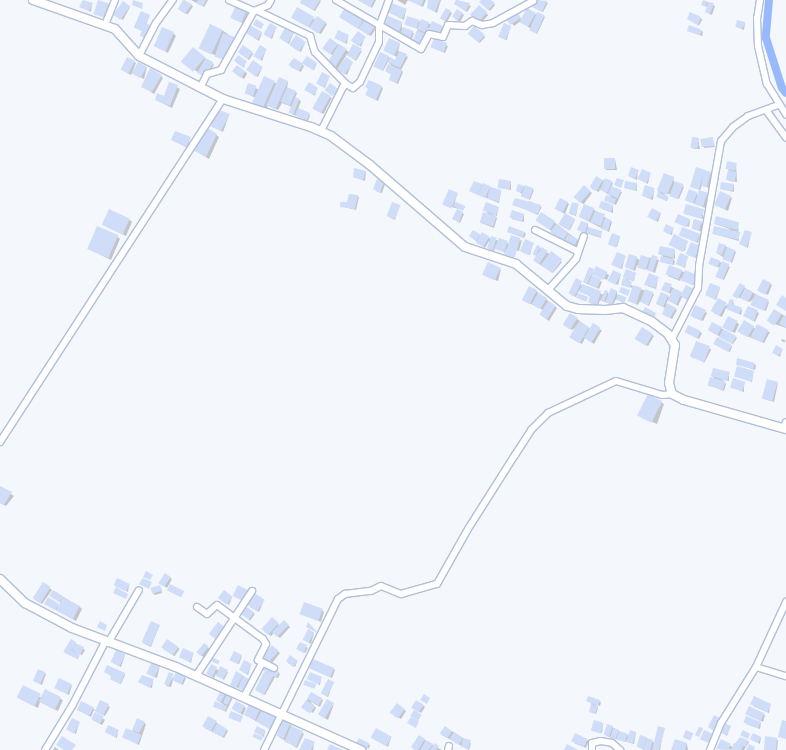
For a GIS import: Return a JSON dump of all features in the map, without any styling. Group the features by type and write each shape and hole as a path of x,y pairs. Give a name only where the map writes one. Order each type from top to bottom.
{"street":[{"path":"106,25 115,0"},
{"path":"139,56 158,19 172,0"},
{"path":"229,0 310,36 315,52 346,84 353,88 360,82 379,42 379,27 388,0"},
{"path":"200,88 207,74 221,70 256,11 268,6 271,0"},
{"path":"336,0 354,8 379,27 420,49 429,34 443,37 448,25 465,26 472,21 482,25 493,23 533,1"},
{"path":"760,0 757,18 758,46 766,84 778,105 786,115"},
{"path":"38,1 106,25 122,35 139,56 223,99 321,132 345,145 465,247 516,264 567,306 578,309 629,310 651,321 672,339 675,352 669,384 672,394"},
{"path":"321,132 346,84"},
{"path":"0,442 223,99"},
{"path":"672,339 698,288 699,266 721,141 733,127 748,116 778,105"},
{"path":"766,110 786,138"},
{"path":"535,230 577,251"},
{"path":"548,290 576,260 577,251 584,236"},
{"path":"264,750 280,714 338,599 345,594 371,590 381,586 401,594 437,584 531,430 548,413 616,381 662,395 672,394 684,400 785,426"},
{"path":"0,579 33,608 106,643 150,657 196,676 361,750"},
{"path":"45,750 72,706 106,643 139,590"},
{"path":"196,676 209,652 235,618 252,592"},
{"path":"710,750 721,723 756,667 786,602"},
{"path":"197,607 207,614 217,605 266,642 258,659 262,663 274,668"},
{"path":"244,697 262,663"},
{"path":"756,667 786,676"},
{"path":"592,750 591,744 601,741 612,743 620,750"}],"building":[{"path":"83,0 93,3 89,11 79,7"},
{"path":"98,0 110,4 106,18 93,14"},
{"path":"133,0 143,3 142,9 132,5"},
{"path":"183,0 192,4 185,14 178,9"},
{"path":"198,0 206,0 203,6 196,3"},
{"path":"301,0 320,0 314,10 300,3"},
{"path":"358,0 374,0 371,7"},
{"path":"407,0 424,0 421,6"},
{"path":"428,0 440,0 435,12 427,8"},
{"path":"456,0 470,3 466,11 454,4"},
{"path":"481,0 491,0 495,3 488,10 479,2"},
{"path":"536,0 547,1 542,12 532,7"},
{"path":"703,0 707,1 706,7 701,5"},
{"path":"123,1 130,6 120,20 113,15"},
{"path":"708,2 714,3 710,14 705,12"},
{"path":"392,3 407,9 402,19 388,12"},
{"path":"236,5 247,10 241,23 230,18"},
{"path":"479,5 487,12 479,22 470,15"},
{"path":"346,6 365,18 358,29 339,17"},
{"path":"297,7 314,17 308,27 291,17"},
{"path":"446,8 451,11 445,21 440,18"},
{"path":"527,8 536,13 528,27 519,22"},
{"path":"457,9 463,13 458,20 452,16"},
{"path":"141,11 150,15 143,32 134,27"},
{"path":"517,12 521,18 510,25 506,19"},
{"path":"537,12 544,15 537,34 529,30"},
{"path":"690,12 701,17 698,25 687,19"},
{"path":"317,16 326,22 318,34 309,28"},
{"path":"388,16 403,22 399,32 384,26"},
{"path":"407,16 419,20 417,29 404,25"},
{"path":"366,18 376,25 368,36 359,29"},
{"path":"256,19 264,24 261,29 253,25"},
{"path":"421,19 429,22 425,32 417,29"},
{"path":"737,20 745,22 743,29 735,27"},
{"path":"432,21 443,26 439,35 428,30"},
{"path":"146,23 152,26 146,39 140,35"},
{"path":"270,23 277,27 270,38 264,34"},
{"path":"504,23 511,26 506,40 498,37"},
{"path":"210,24 223,30 211,54 199,48"},
{"path":"250,25 262,32 258,40 246,33"},
{"path":"689,25 702,30 700,35 687,31"},
{"path":"286,26 295,31 288,43 279,38"},
{"path":"474,26 485,35 479,43 468,34"},
{"path":"162,27 174,32 166,51 154,46"},
{"path":"403,27 413,31 410,39 400,34"},
{"path":"338,30 349,35 345,43 334,38"},
{"path":"417,30 424,33 420,43 413,40"},
{"path":"358,31 366,37 359,47 351,41"},
{"path":"223,33 234,37 226,61 214,56"},
{"path":"296,35 306,42 299,52 289,45"},
{"path":"330,38 338,44 330,54 322,48"},
{"path":"389,38 400,43 394,56 383,51"},
{"path":"434,38 447,43 443,52 430,47"},
{"path":"339,44 347,49 334,68 327,64"},
{"path":"353,44 362,49 355,60 347,55"},
{"path":"243,45 253,52 248,59 238,52"},
{"path":"260,45 267,49 260,60 254,56"},
{"path":"193,47 205,57 193,72 181,62"},
{"path":"399,51 407,54 400,68 387,62 390,57 395,60"},
{"path":"380,52 389,56 383,71 373,67"},
{"path":"238,55 247,61 243,67 234,61"},
{"path":"307,56 317,63 313,70 303,64 299,71 288,65 294,58 302,63"},
{"path":"127,57 135,61 129,74 121,69"},
{"path":"346,57 353,62 344,74 337,69"},
{"path":"206,58 214,63 205,77 197,72"},
{"path":"253,60 263,67 256,77 246,70"},
{"path":"138,62 147,67 140,78 132,73"},
{"path":"388,64 402,70 397,83 389,80 391,74 385,71"},
{"path":"237,65 246,72 241,78 232,71"},
{"path":"150,68 162,75 152,92 141,87"},
{"path":"322,72 330,76 324,88 316,84"},
{"path":"264,76 275,81 263,107 252,102"},
{"path":"279,77 288,81 276,109 266,105"},
{"path":"369,80 382,86 376,100 365,95 368,89 365,87"},
{"path":"169,82 178,85 170,106 155,100 157,93 164,96"},
{"path":"309,82 318,88 314,95 304,90"},
{"path":"248,83 257,86 253,96 245,93"},
{"path":"330,83 338,89 333,96 325,90"},
{"path":"287,87 296,91 290,106 280,102"},
{"path":"322,91 331,96 321,113 312,108"},
{"path":"295,97 300,99 293,115 289,113"},
{"path":"298,108 310,113 307,120 295,115"},
{"path":"219,110 230,114 221,131 210,126"},
{"path":"208,128 217,134 206,157 193,150"},
{"path":"175,131 191,137 186,147 171,140"},
{"path":"692,137 699,138 697,149 690,148"},
{"path":"713,137 714,146 702,147 700,139"},
{"path":"604,158 615,158 615,169 604,169"},
{"path":"727,161 737,163 735,171 725,169"},
{"path":"631,167 639,170 635,179 628,176"},
{"path":"696,167 711,172 707,187 701,186 703,175 699,190 690,187"},
{"path":"354,168 366,171 363,180 353,177"},
{"path":"642,169 651,173 647,183 638,179"},
{"path":"728,170 737,172 735,182 726,180"},
{"path":"664,173 674,177 667,195 657,191"},
{"path":"596,176 603,180 596,191 590,187"},
{"path":"605,178 612,181 607,193 600,190"},
{"path":"617,178 624,180 621,188 614,185"},
{"path":"377,179 384,182 380,193 373,189"},
{"path":"499,179 511,181 509,190 498,188"},
{"path":"474,181 482,184 478,195 469,191"},
{"path":"625,181 637,183 636,191 624,188"},
{"path":"675,181 683,184 678,199 669,196"},
{"path":"721,182 734,184 733,191 720,189"},
{"path":"483,183 490,186 485,198 478,195"},
{"path":"518,184 524,186 521,193 516,191"},
{"path":"525,185 533,188 529,199 521,196"},
{"path":"584,185 591,191 580,203 574,197"},
{"path":"645,185 655,188 651,198 642,196"},
{"path":"611,186 621,190 618,198 608,194"},
{"path":"490,187 502,190 499,202 487,199"},
{"path":"449,189 458,193 451,209 442,205"},
{"path":"689,189 697,192 693,203 685,200"},
{"path":"699,190 708,193 703,207 694,204"},
{"path":"720,191 731,196 725,210 714,205"},
{"path":"658,192 668,196 666,201 656,197"},
{"path":"349,194 358,195 355,209 340,207 340,202 347,202"},
{"path":"606,195 616,199 614,204 604,201"},
{"path":"515,198 541,205 538,214 512,205"},
{"path":"560,198 568,202 563,213 555,209"},
{"path":"601,201 613,205 611,212 599,208"},
{"path":"392,202 400,205 395,219 387,216"},
{"path":"456,202 465,206 463,211 453,206"},
{"path":"486,202 499,207 496,215 483,210"},
{"path":"572,202 579,204 575,215 569,214"},
{"path":"584,204 594,208 589,221 579,217"},
{"path":"686,204 704,209 702,219 683,214"},
{"path":"652,208 661,213 656,222 647,217"},
{"path":"109,209 130,219 123,234 102,224"},
{"path":"457,209 463,212 459,222 452,219"},
{"path":"512,210 524,214 522,222 510,218"},
{"path":"595,211 605,214 601,226 590,222"},
{"path":"483,212 496,216 493,227 480,223"},
{"path":"541,212 555,221 550,230 536,220"},
{"path":"565,213 575,219 569,230 558,224"},
{"path":"678,214 690,219 686,227 674,222"},
{"path":"716,216 739,222 737,230 714,224"},
{"path":"605,218 611,220 608,231 601,229"},
{"path":"694,219 702,221 699,231 692,229"},
{"path":"581,221 588,223 585,233 577,230"},
{"path":"556,224 568,233 562,241 550,232"},
{"path":"666,224 674,228 670,235 663,231"},
{"path":"97,226 118,235 108,258 87,249"},
{"path":"509,226 525,232 523,237 507,232"},
{"path":"714,226 740,232 739,240 712,234"},
{"path":"588,227 602,231 601,237 586,233"},
{"path":"682,227 700,234 697,242 679,235"},
{"path":"473,230 480,234 476,241 469,236"},
{"path":"745,230 752,232 747,247 739,244"},
{"path":"482,232 490,237 483,247 476,242"},
{"path":"612,233 620,236 616,247 608,244"},
{"path":"568,234 578,239 574,247 564,242"},
{"path":"674,234 688,241 683,252 669,245"},
{"path":"511,235 521,238 516,252 507,249"},
{"path":"491,236 497,238 493,250 487,248"},
{"path":"499,238 508,241 504,252 494,249"},
{"path":"525,239 534,243 529,255 520,251"},
{"path":"691,242 700,246 695,258 686,254"},
{"path":"719,243 726,245 722,255 716,253"},
{"path":"537,245 541,247 536,256 532,254"},
{"path":"660,246 675,249 674,258 658,254"},
{"path":"542,247 548,251 539,264 533,260"},
{"path":"727,247 735,250 731,262 722,259"},
{"path":"506,249 516,252 514,258 504,254"},
{"path":"551,251 562,259 552,273 541,265"},
{"path":"617,252 626,256 620,269 611,265"},
{"path":"680,253 688,256 684,267 676,264"},
{"path":"629,254 638,257 633,270 625,267"},
{"path":"641,255 650,258 646,270 637,267"},
{"path":"652,255 658,257 653,272 647,270"},
{"path":"661,256 674,259 672,265 660,262"},
{"path":"711,257 720,261 717,267 708,263"},
{"path":"722,261 729,264 723,280 715,277"},
{"path":"488,262 501,268 495,281 482,275"},
{"path":"669,265 682,270 678,279 665,274"},
{"path":"596,266 608,272 603,280 592,274"},
{"path":"589,267 594,269 587,284 583,282"},
{"path":"626,269 636,273 633,281 623,277"},
{"path":"613,270 621,274 616,285 608,281"},
{"path":"685,270 697,275 693,285 681,280"},
{"path":"649,273 659,277 655,288 644,285"},
{"path":"592,275 601,279 597,288 588,284"},
{"path":"576,278 582,281 575,296 568,293"},
{"path":"623,278 632,282 630,288 621,285"},
{"path":"763,279 771,283 765,295 757,291"},
{"path":"665,282 672,284 669,293 661,290"},
{"path":"710,283 720,287 715,299 705,295"},
{"path":"740,283 745,286 737,299 732,296"},
{"path":"582,284 601,291 597,305 588,302 590,296 579,292"},
{"path":"633,285 642,288 636,304 628,301"},
{"path":"686,285 694,289 689,300 681,296"},
{"path":"529,286 537,290 530,304 522,300"},
{"path":"621,287 630,290 628,296 619,292"},
{"path":"611,288 617,291 612,304 605,302"},
{"path":"673,288 682,292 676,305 667,301"},
{"path":"745,288 753,292 748,302 740,298"},
{"path":"645,289 653,292 648,305 640,302"},
{"path":"605,290 608,291 604,302 600,301"},
{"path":"661,292 668,295 663,307 656,304"},
{"path":"538,293 547,298 540,309 532,304"},
{"path":"578,293 588,297 586,302 576,298"},
{"path":"618,294 626,297 624,303 616,300"},
{"path":"755,294 769,300 764,311 750,305"},
{"path":"782,295 786,298 786,311 776,305"},
{"path":"718,298 727,303 719,316 711,311"},
{"path":"730,299 734,300 732,304 742,308 739,314 726,309"},
{"path":"548,301 556,306 547,319 540,315"},
{"path":"667,303 676,308 670,318 662,314"},
{"path":"695,305 706,310 701,321 690,316"},
{"path":"748,306 758,310 754,321 743,316"},
{"path":"645,307 656,313 653,319 642,313"},
{"path":"774,309 782,314 774,326 767,321"},
{"path":"570,313 578,318 570,330 563,325"},
{"path":"784,315 786,316 786,328 779,324"},
{"path":"728,316 738,321 732,333 722,328"},
{"path":"744,320 754,326 748,337 737,331"},
{"path":"579,321 589,327 580,343 569,337"},
{"path":"712,322 722,327 718,335 708,330"},
{"path":"593,323 601,328 592,342 584,337"},
{"path":"757,324 769,330 762,342 751,336"},
{"path":"688,325 701,331 697,338 685,332"},
{"path":"642,327 653,334 646,346 635,339"},
{"path":"723,329 736,336 732,344 719,337"},
{"path":"717,337 732,345 728,352 713,344"},
{"path":"696,341 710,346 704,362 690,357"},
{"path":"776,345 783,349 779,356 772,353"},
{"path":"737,358 755,363 753,369 736,365"},
{"path":"737,366 754,371 751,382 734,377"},
{"path":"713,368 730,372 727,381 711,376"},
{"path":"710,377 725,381 723,390 708,386"},
{"path":"733,378 745,382 742,392 730,388"},
{"path":"767,379 778,382 772,401 762,398"},
{"path":"648,394 662,401 651,423 637,415"},
{"path":"0,486 12,492 4,505 0,503"},
{"path":"146,571 153,575 150,580 143,577"},
{"path":"165,573 171,577 164,587 158,583"},
{"path":"117,578 130,584 126,591 114,585"},
{"path":"143,578 152,582 149,589 139,584"},
{"path":"43,582 51,587 41,603 33,598"},
{"path":"170,584 184,591 181,598 167,590"},
{"path":"160,585 162,591 152,594 150,588"},
{"path":"238,585 248,590 242,601 233,596"},
{"path":"116,587 128,594 126,599 113,593"},
{"path":"53,590 63,596 60,602 49,596"},
{"path":"224,590 233,597 227,605 218,598"},
{"path":"255,593 265,600 257,611 247,604"},
{"path":"48,597 59,604 55,610 44,604"},
{"path":"63,597 80,606 73,619 56,610"},
{"path":"304,602 323,609 318,621 300,614"},
{"path":"245,606 254,612 249,620 240,613"},
{"path":"272,617 279,623 268,635 262,629"},
{"path":"284,620 289,625 277,637 272,632"},
{"path":"100,621 107,625 105,631 97,627"},
{"path":"151,621 160,625 151,646 142,642"},
{"path":"218,622 226,628 217,640 209,634"},
{"path":"308,622 318,633 306,627"},
{"path":"308,629 314,632 309,643 303,640"},
{"path":"71,639 76,642 68,655 63,652"},
{"path":"167,639 179,647 173,655 161,647"},
{"path":"300,642 307,645 304,653 296,649"},
{"path":"75,643 84,647 80,655 72,650"},
{"path":"204,643 209,647 201,656 196,652"},
{"path":"272,645 279,651 269,662 262,656"},
{"path":"183,648 194,653 190,662 179,657"},
{"path":"71,650 80,655 77,659 69,655"},
{"path":"116,650 125,654 120,666 111,662"},
{"path":"234,651 242,655 237,664 229,660"},
{"path":"290,655 298,661 293,667 286,661"},
{"path":"210,656 220,661 218,665 208,660"},
{"path":"313,659 334,668 330,677 309,668"},
{"path":"153,660 161,664 154,677 146,673"},
{"path":"244,660 252,664 247,674 239,670"},
{"path":"211,664 217,667 212,677 206,674"},
{"path":"107,665 125,673 120,684 110,679 111,676 104,672"},
{"path":"265,665 279,672 276,678 273,676 264,695 255,690 264,672 269,674 262,670"},
{"path":"220,666 228,670 223,679 216,676"},
{"path":"38,669 45,672 40,684 33,681"},
{"path":"236,671 243,675 236,688 230,685"},
{"path":"169,672 174,674 169,686 164,684"},
{"path":"176,672 185,676 181,684 172,680"},
{"path":"310,672 322,677 319,684 307,679"},
{"path":"142,675 154,679 150,688 138,682"},
{"path":"243,676 249,679 243,690 238,688"},
{"path":"59,678 72,684 67,694 54,688"},
{"path":"328,679 334,682 327,696 321,693"},
{"path":"305,680 316,684 315,689 303,685"},
{"path":"23,685 41,694 34,707 17,697"},
{"path":"45,689 61,697 55,710 39,701"},
{"path":"221,690 226,693 221,702 216,700"},
{"path":"228,691 233,693 228,705 223,703"},
{"path":"311,692 322,698 318,705 307,699"},
{"path":"424,694 430,698 427,704 420,700"},
{"path":"588,696 600,700 598,706 586,701"},
{"path":"754,696 771,704 767,712 750,704"},
{"path":"327,699 334,703 325,719 318,715"},
{"path":"100,700 109,704 103,716 95,711"},
{"path":"306,700 315,706 310,714 301,707"},
{"path":"416,700 424,705 419,712 411,708"},
{"path":"81,701 94,707 89,716 77,710"},
{"path":"215,701 227,706 225,711 213,707"},
{"path":"236,701 245,706 240,714 232,709"},
{"path":"397,703 405,709 398,719 390,713"},
{"path":"249,704 260,709 255,720 244,715"},
{"path":"591,704 598,706 595,714 589,712"},
{"path":"749,706 764,713 761,721 745,714"},
{"path":"263,708 277,716 271,730 256,721"},
{"path":"414,710 422,715 418,721 410,716"},
{"path":"231,711 243,716 240,723 228,717"},
{"path":"95,712 104,717 100,724 91,719"},
{"path":"714,715 721,719 714,731 708,727"},
{"path":"208,716 217,721 211,731 202,726"},
{"path":"746,716 761,722 758,728 743,722"},
{"path":"411,717 419,721 416,728 407,723"},
{"path":"72,718 80,722 74,734 66,730"},
{"path":"137,718 145,722 139,733 132,730"},
{"path":"283,720 290,723 284,739 276,736"},
{"path":"594,720 604,723 600,733 591,731"},
{"path":"782,720 786,721 786,739 778,737"},
{"path":"217,723 227,729 223,737 212,732"},
{"path":"725,723 731,726 727,735 720,732"},
{"path":"607,724 613,726 609,736 604,734"},
{"path":"108,725 119,730 116,737 105,732"},
{"path":"257,726 265,730 263,736 254,732"},
{"path":"291,726 303,731 296,747 284,742"},
{"path":"445,726 452,731 447,739 440,733"},
{"path":"658,726 665,728 659,750 652,750"},
{"path":"699,727 703,728 699,737 695,735"},
{"path":"126,728 142,735 137,744 122,737"},
{"path":"376,728 392,737 386,746 371,738"},
{"path":"613,728 619,730 615,740 610,738"},
{"path":"630,730 636,732 633,743 626,742"},
{"path":"686,730 693,733 690,740 683,737"},
{"path":"704,730 713,734 709,743 700,739"},
{"path":"743,730 750,734 748,739 740,735"},
{"path":"619,731 628,734 625,742 616,740"},
{"path":"454,732 463,738 459,745 450,739"},
{"path":"254,733 263,737 262,741 252,737"},
{"path":"575,733 588,739 584,747 571,741"},
{"path":"753,733 761,737 758,743 750,739"},
{"path":"419,735 425,739 418,750 415,750 411,747"},
{"path":"640,735 647,737 643,748 637,747"},
{"path":"62,736 76,745 72,750 64,750 56,745"},
{"path":"765,736 777,738 776,750 764,750"},
{"path":"740,737 748,740 746,747 743,746 741,750 730,750"},
{"path":"305,738 315,742 311,750 299,750"},
{"path":"359,738 369,743 367,749 356,743"},
{"path":"463,738 471,740 469,749 461,747"},
{"path":"647,738 653,740 650,750 643,750"},
{"path":"675,739 687,743 685,750 671,750"},
{"path":"721,739 731,744 728,750 716,749"},
{"path":"426,740 433,744 429,750 420,750"},
{"path":"435,743 439,746 436,750 430,750"},
{"path":"330,744 343,750 327,750"},
{"path":"567,744 578,750 564,750"},
{"path":"749,744 755,747 754,750 746,750"}],"waterway":[{"path":"769,0 766,38 782,88 786,93"}]}
